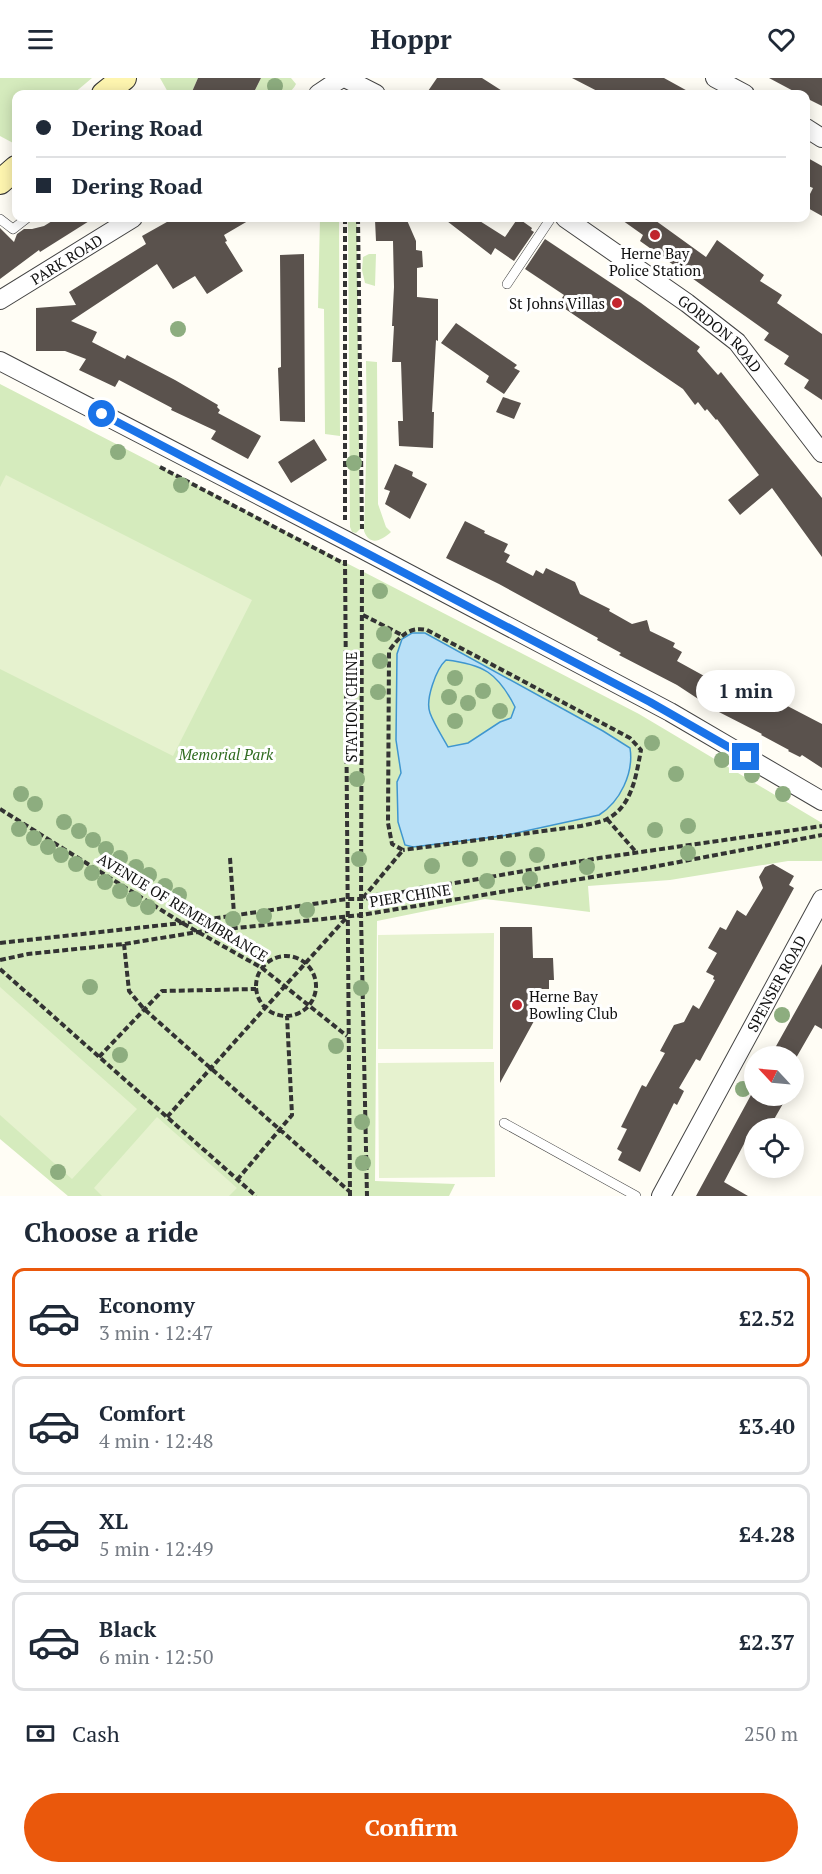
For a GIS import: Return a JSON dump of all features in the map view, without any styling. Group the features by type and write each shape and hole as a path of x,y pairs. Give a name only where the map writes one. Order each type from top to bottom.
{"street":[{"path":"109,90 124,78"},
{"path":"324,90 344,78 368,90"},
{"path":"717,78 738,90"},
{"path":"0,182 12,172"},
{"name":"PARK ROAD","path":"0,300 127,222"},
{"name":"GORDON ROAD","path":"571,222 687,303 737,342 822,453"},
{"path":"0,361 670,712 822,801"},
{"name":"SPENSER ROAD","path":"661,1196 822,899"}],"lane":[{"path":"0,219 13,229 22,222"},
{"path":"507,284 548,222"},
{"path":"504,1124 636,1196"}],"path":[{"name":"STATION CHINE","path":"345,222 350,1194"},
{"name":"STATION CHINE","path":"358,222 363,615 362,915 367,1196"},
{"path":"156,465 345,564"},
{"path":"363,615 402,635"},
{"path":"418,628 428,630 630,738 641,750 627,802 607,819 581,826 403,850 392,844 388,824 389,651 402,635 418,628"},
{"name":"AVENUE OF REMEMBRANCE","path":"0,809 182,923 262,968 348,1036"},
{"path":"607,819 637,852"},
{"name":"PIER CHINE","path":"0,943 182,923 234,914 363,898 637,852 822,826"},
{"name":"PIER CHINE","path":"0,960 28,954 124,944 198,932 362,915 647,868 822,835"},
{"path":"363,898 403,850"},
{"path":"230,858 234,914"},
{"path":"167,1117 348,917"},
{"path":"124,944 129,991 144,1009 212,1067 350,1194"},
{"path":"278,957 298,959 306,964 312,971 316,988 309,1005 302,1012 287,1016 274,1014 266,1009 256,989 262,968 278,957"},
{"path":"0,969 256,1196"},
{"path":"99,1057 162,991 256,989"},
{"path":"237,1180 292,1115 287,1016"}],"green space":[{"path":"0,78 92,78 78,90 12,90 12,142 0,136"},
{"path":"160,78 198,78 193,90 167,90"},
{"path":"261,78 291,78 296,84 291,90 255,90"},
{"path":"320,222 339,222 340,436 325,434 324,309 318,308"},
{"path":"348,222 357,222 360,529 356,533 352,532 350,527"},
{"path":"376,254 375,286 365,283 362,270 363,257"},
{"path":"366,361 377,362 378,504 386,527 391,532 376,541 369,539 364,531 367,430"},
{"name":"Memorial Park","path":"0,384 639,714 822,823 822,861 788,861 670,880 588,886 590,912 485,899 377,921 375,1181 455,1184 449,1196 68,1196 0,1139"},
{"path":"6,475 252,600 173,756 0,669 0,487"},
{"path":"494,933 493,1049 378,1049 378,935"},
{"path":"0,987 137,1109 72,1179 0,1115"},
{"path":"494,1062 495,1177 379,1178 378,1063"},
{"path":"157,1117 237,1188 229,1196 102,1196 94,1188"}],"water":[{"path":"412,633 425,633 630,748 630,767 619,795 599,815 502,836 413,847 405,845 398,822 397,782 401,773 396,740 397,654 402,639","holes":["446,660 488,672 509,695 515,707 511,718 500,722 468,743 448,747 430,713 429,700 432,685 442,664"]}],"building":[{"path":"198,78 261,78 255,90 193,90"},
{"path":"437,78 482,78 501,90 429,90"},
{"path":"572,78 664,78 686,90 595,90"},
{"path":"769,78 822,78 822,106 810,100 810,90 792,90"},
{"path":"810,159 822,166 822,216 810,209 810,194 813,188 810,187"},
{"path":"50,222 88,222 40,252 39,250 0,279 0,228 14,242 17,234 24,229 44,226"},
{"path":"167,222 246,222 224,235 227,241 225,242 243,271 207,294 195,276 173,289 157,264 71,321 97,332 92,342 125,359 127,355 175,380 218,405 220,410 218,413 261,436 248,459 211,439 216,431 171,410 172,408 119,380 115,387 79,370 86,359 65,351 36,351 36,308 76,305 69,292 146,244 142,236"},
{"path":"375,222 408,222 416,241 416,250 422,251 423,267 417,268 417,297 438,299 438,341 436,340 432,412 434,412 433,448 399,446 398,421 403,421 401,362 392,362 393,241 376,241"},
{"path":"448,222 481,222 505,237 515,222 524,222 532,228 534,232 514,261 495,248 491,255"},
{"path":"625,222 658,222 706,257 717,240 764,275 760,281 782,295 777,303 822,334 822,400 804,388 809,380 784,364 789,356 764,340 769,333 640,241 643,235"},
{"path":"545,239 641,303 700,347 697,351 718,375 721,372 822,498 822,557 772,488 740,515 728,500 759,475 717,419 707,409 705,411 698,402 695,405 683,389 558,304 564,295 525,269"},
{"path":"304,254 305,422 280,421 278,368 281,367 280,255"},
{"path":"456,323 517,365 514,368 520,371 504,394 486,382 489,376 441,343"},
{"path":"503,397 521,403 514,419 496,412"},
{"path":"314,439 327,460 291,483 278,462"},
{"path":"395,464 413,472 412,476 427,484 410,519 385,504 390,491 384,489"},
{"path":"465,521 508,544 504,552 510,555 506,562 533,576 536,570 543,574 546,568 575,582 580,594 610,609 609,611 632,624 647,620 650,631 675,643 673,647 682,652 677,661 726,688 735,670 756,681 753,688 822,724 822,768 802,755 800,757 788,751 762,734 715,710 677,685 619,655 621,653 597,640 598,638 446,558"},
{"path":"773,864 794,876 789,885 794,888 700,1061 696,1059 679,1088 684,1091 677,1105 674,1103 640,1172 618,1160 622,1152 617,1149 627,1129 621,1127 642,1085 646,1087 665,1053 660,1051 674,1025 684,1022 693,1005 699,1009 715,980 714,976 706,972 717,953 708,948 720,927 726,930 737,910 746,916 763,888 759,877 765,867"},
{"name":"Herne Bay Bowling Club","path":"500,927 532,927 533,958 553,958 554,980 549,980 549,989 533,989 534,1021 500,1083"},
{"path":"822,964 822,1029 815,1025 803,1046 776,1046"},
{"path":"745,1106 782,1106 775,1118 744,1118 744,1144 724,1182 748,1196 696,1196"}],"place":[{"name":"Herne Bay Police Station","path":"655,235"},
{"name":"St Johns Villas","path":"617,303"},
{"name":"Herne Bay Bowling Club","path":"517,1005"}],"route":[{"path":"102,414 670,712 746,757"}]}
